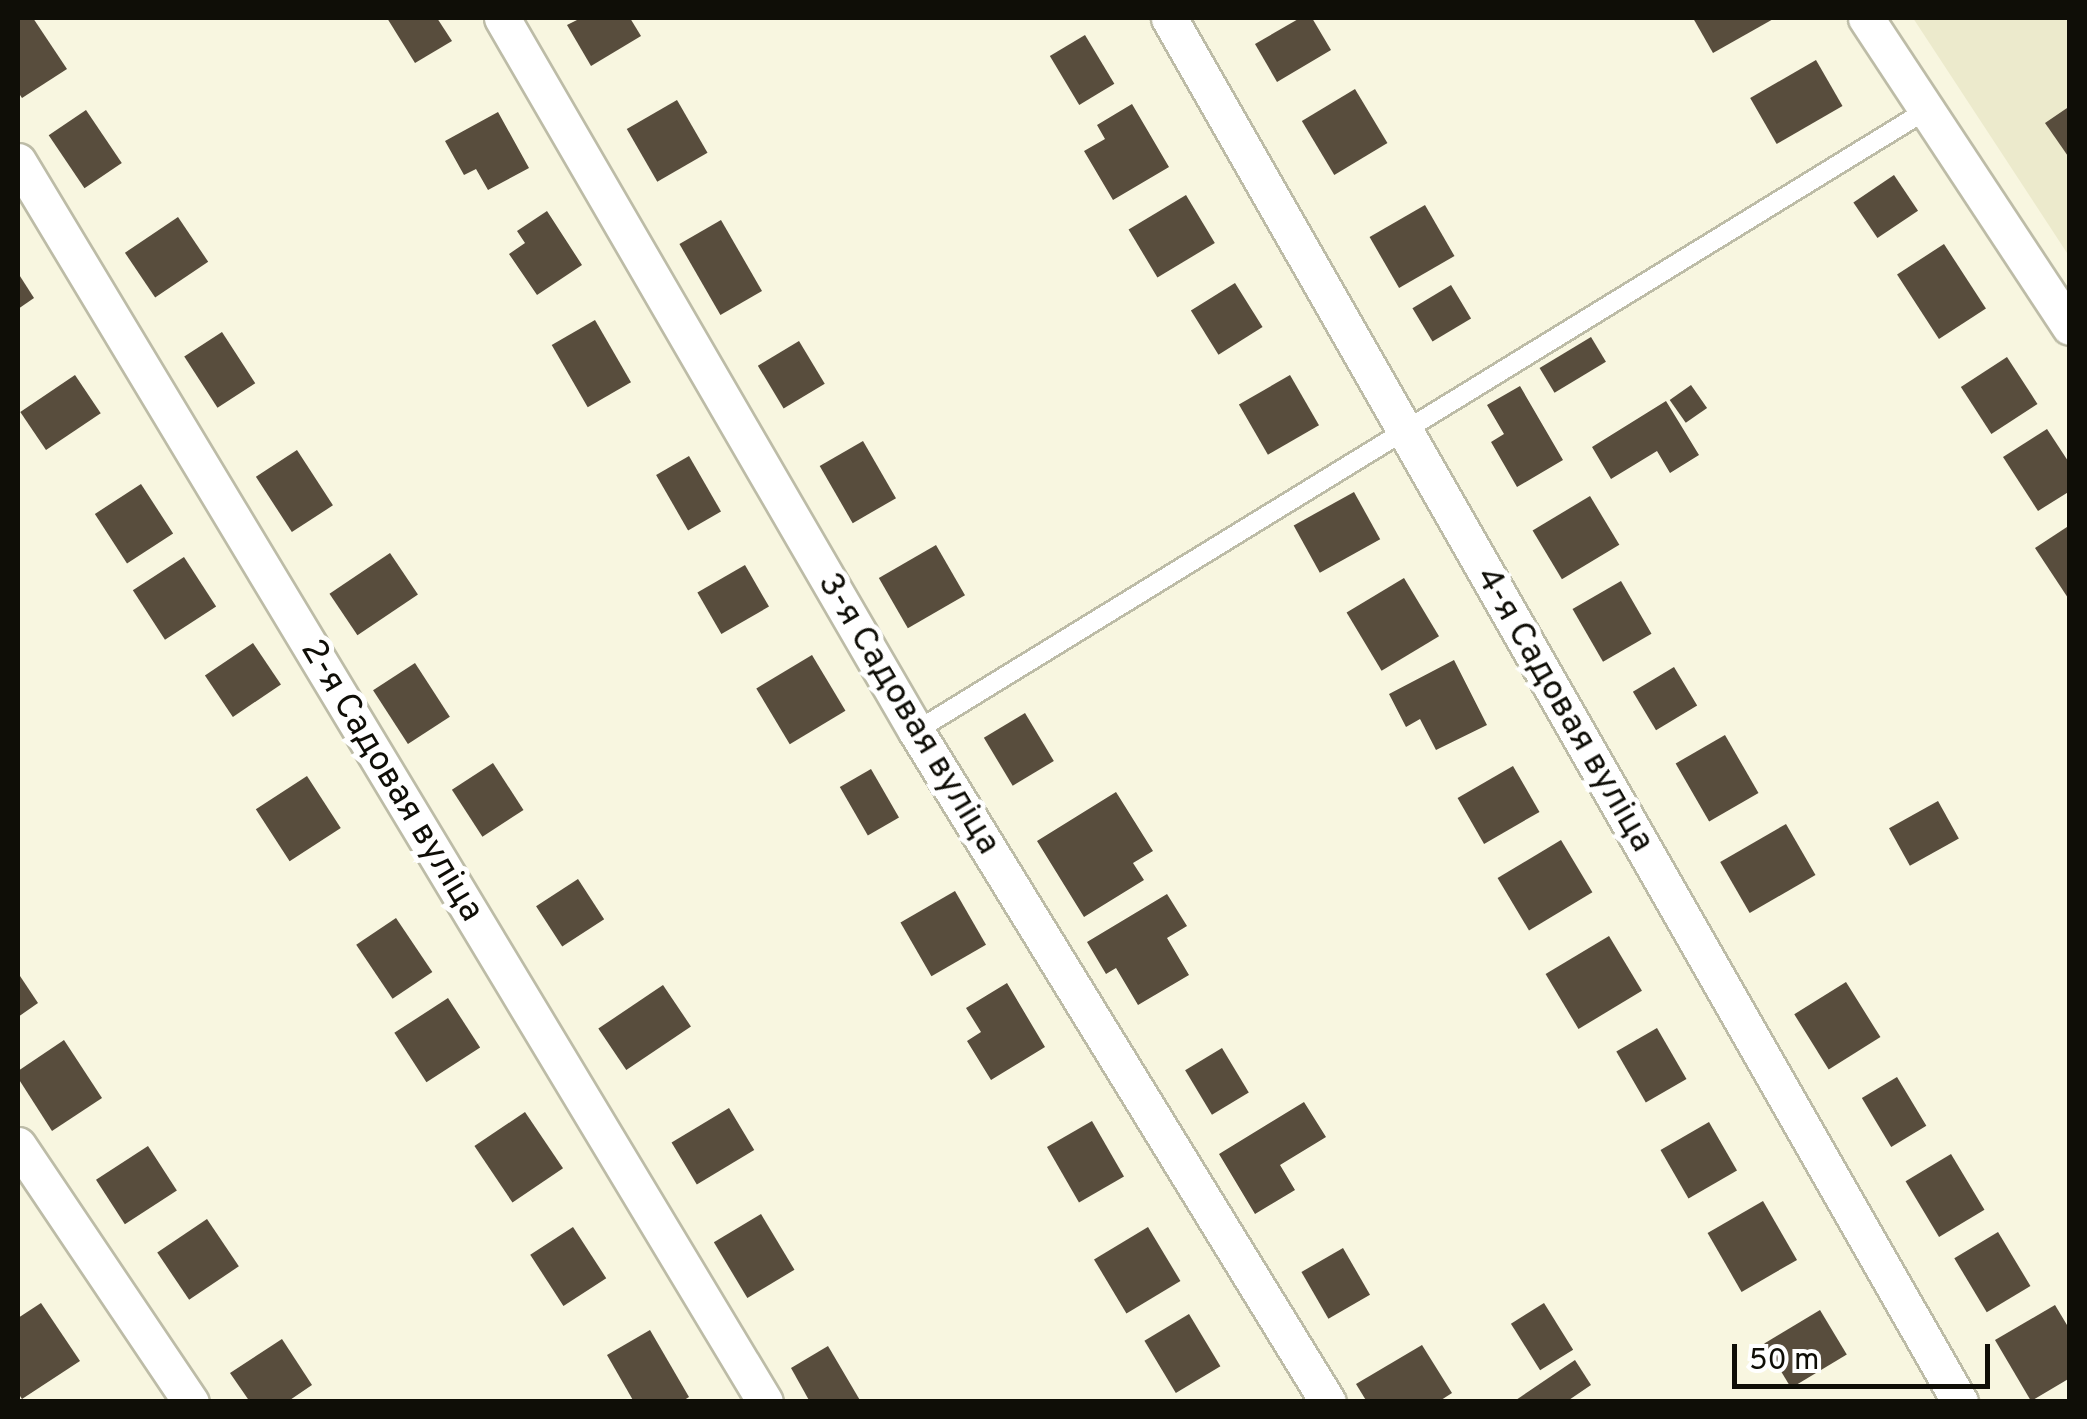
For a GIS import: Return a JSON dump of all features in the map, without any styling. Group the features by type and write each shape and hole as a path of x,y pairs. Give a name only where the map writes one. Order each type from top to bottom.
{"street":[{"name":"3-я Садовая вуліца","path":"502,18 916,731 1328,1402"},
{"name":"4-я Садовая вуліца","path":"1169,18 1960,1402"},
{"path":"1866,18 2070,327"},
{"name":"2-я Садовая вуліца","path":"18,161 765,1402"},
{"path":"18,1145 191,1402"}],"lane":[{"path":"916,731 1925,111"}],"shaded area":[{"path":"1913,18 2069,18 2069,256"}],"building":[{"path":"18,18 33,18 67,69 22,98 18,92"},
{"path":"387,18 437,18 452,41 415,63"},
{"path":"581,18 630,18 641,36 591,66 567,25"},
{"path":"1300,18 1312,18 1331,50 1277,82 1255,44"},
{"path":"1693,18 1775,18 1713,53"},
{"path":"1085,35 1114,84 1079,105 1050,56"},
{"path":"1816,60 1842,106 1777,144 1750,98"},
{"path":"1355,89 1387,143 1334,175 1302,121"},
{"path":"677,100 708,153 657,182 627,129"},
{"path":"1132,104 1169,167 1113,200 1084,151 1105,139 1097,125"},
{"path":"2070,106 2070,159 2045,123"},
{"path":"86,110 122,163 84,188 49,135"},
{"path":"498,112 529,168 488,190 476,169 464,175 445,141"},
{"path":"1894,175 1918,211 1877,238 1853,202"},
{"path":"1186,195 1215,243 1157,278 1129,230"},
{"path":"1425,205 1454,256 1399,288 1370,237"},
{"path":"547,211 582,265 537,295 509,254 525,243 517,231"},
{"path":"178,217 208,262 155,298 125,253"},
{"path":"721,220 762,291 720,315 679,244"},
{"path":"1944,244 1986,309 1939,339 1897,274"},
{"path":"18,273 34,298 18,309"},
{"path":"1235,283 1263,327 1218,355 1191,311"},
{"path":"1451,285 1471,318 1433,342 1412,308"},
{"path":"595,320 631,382 588,407 552,345"},
{"path":"222,332 255,383 217,408 184,357"},
{"path":"1591,337 1606,362 1555,393 1540,368"},
{"path":"799,341 825,384 784,409 758,366"},
{"path":"2007,357 2037,404 1991,434 1961,387"},
{"path":"75,375 101,413 46,450 20,412"},
{"path":"1290,375 1319,425 1268,455 1239,404"},
{"path":"1691,385 1707,408 1686,423 1670,400"},
{"path":"1520,386 1563,460 1517,487 1491,442 1504,434 1487,405"},
{"path":"1666,401 1699,455 1670,473 1657,451 1611,479 1592,447"},
{"path":"2047,429 2070,464 2070,491 2038,511 2003,457"},
{"path":"863,441 896,498 853,523 820,466"},
{"path":"297,450 333,505 292,532 256,477"},
{"path":"689,456 721,511 688,530 656,475"},
{"path":"141,484 173,533 127,563 95,514"},
{"path":"1354,492 1380,539 1320,573 1294,525"},
{"path":"1590,496 1619,545 1562,579 1533,531"},
{"path":"2070,525 2070,601 2035,548"},
{"path":"936,545 965,595 908,628 879,578"},
{"path":"390,553 418,594 357,635 329,594"},
{"path":"184,557 216,606 165,640 133,590"},
{"path":"745,565 769,607 721,634 697,592"},
{"path":"1404,578 1439,636 1382,671 1347,613"},
{"path":"1621,581 1652,634 1603,662 1573,609"},
{"path":"253,643 281,684 233,717 205,675"},
{"path":"812,655 845,711 790,744 756,688"},
{"path":"1454,660 1487,725 1436,750 1420,719 1406,727 1389,694"},
{"path":"415,663 450,717 408,744 373,690"},
{"path":"1674,667 1697,706 1656,730 1633,692"},
{"path":"1025,713 1054,761 1013,786 984,738"},
{"path":"1725,735 1758,793 1709,822 1676,764"},
{"path":"493,763 523,810 482,837 452,790"},
{"path":"1513,766 1540,812 1484,844 1458,798"},
{"path":"871,769 899,817 868,835 840,787"},
{"path":"307,776 341,828 290,861 256,809"},
{"path":"1116,792 1153,851 1133,863 1144,880 1084,917 1037,841"},
{"path":"1938,801 1959,839 1910,866 1889,828"},
{"path":"1786,824 1816,875 1750,913 1720,862"},
{"path":"1561,840 1592,892 1529,930 1498,878"},
{"path":"578,879 604,919 562,946 536,906"},
{"path":"955,891 986,945 931,976 900,922"},
{"path":"1167,894 1187,926 1167,938 1189,975 1138,1005 1116,968 1106,974 1087,942"},
{"path":"396,918 432,972 393,999 356,945"},
{"path":"1609,936 1642,991 1579,1029 1546,974"},
{"path":"18,973 38,1003 18,1017"},
{"path":"1846,982 1880,1037 1829,1069 1794,1014"},
{"path":"1007,983 1045,1047 991,1080 967,1041 981,1032 966,1008"},
{"path":"663,985 691,1026 626,1070 598,1029"},
{"path":"448,998 480,1047 426,1082 394,1033"},
{"path":"1657,1028 1686,1079 1646,1103 1616,1052"},
{"path":"64,1040 102,1098 52,1131 18,1078 18,1071"},
{"path":"1222,1048 1249,1093 1212,1115 1185,1070"},
{"path":"1897,1077 1926,1126 1891,1147 1862,1098"},
{"path":"1304,1102 1326,1137 1280,1165 1295,1190 1255,1214 1219,1154"},
{"path":"729,1108 754,1150 697,1185 672,1143"},
{"path":"525,1112 563,1168 512,1202 474,1146"},
{"path":"1092,1121 1124,1176 1079,1202 1047,1147"},
{"path":"1709,1122 1737,1170 1689,1198 1661,1150"},
{"path":"148,1146 177,1190 125,1224 96,1180"},
{"path":"1951,1154 1984,1210 1939,1237 1906,1181"},
{"path":"1763,1201 1797,1260 1742,1292 1708,1233"},
{"path":"761,1214 794,1270 747,1298 714,1242"},
{"path":"207,1219 239,1266 189,1300 157,1253"},
{"path":"573,1227 606,1278 563,1306 530,1255"},
{"path":"1148,1227 1180,1281 1126,1313 1094,1259"},
{"path":"1998,1232 2030,1286 1987,1312 1954,1258"},
{"path":"1343,1248 1370,1295 1328,1319 1301,1272"},
{"path":"41,1303 80,1361 22,1399 18,1393 18,1318"},
{"path":"1544,1303 1573,1350 1540,1370 1511,1324"},
{"path":"2055,1305 2070,1330 2070,1378 2031,1401 1995,1340"},
{"path":"1820,1310 1847,1355 1791,1388 1764,1343"},
{"path":"1189,1314 1220,1366 1176,1393 1144,1341"},
{"path":"650,1330 689,1397 681,1402 634,1402 607,1355"},
{"path":"282,1339 312,1385 287,1402 250,1402 230,1373"},
{"path":"1422,1345 1452,1393 1438,1402 1367,1402 1356,1384"},
{"path":"828,1346 861,1402 810,1402 791,1368"},
{"path":"1575,1360 1591,1385 1566,1402 1513,1402"}]}
